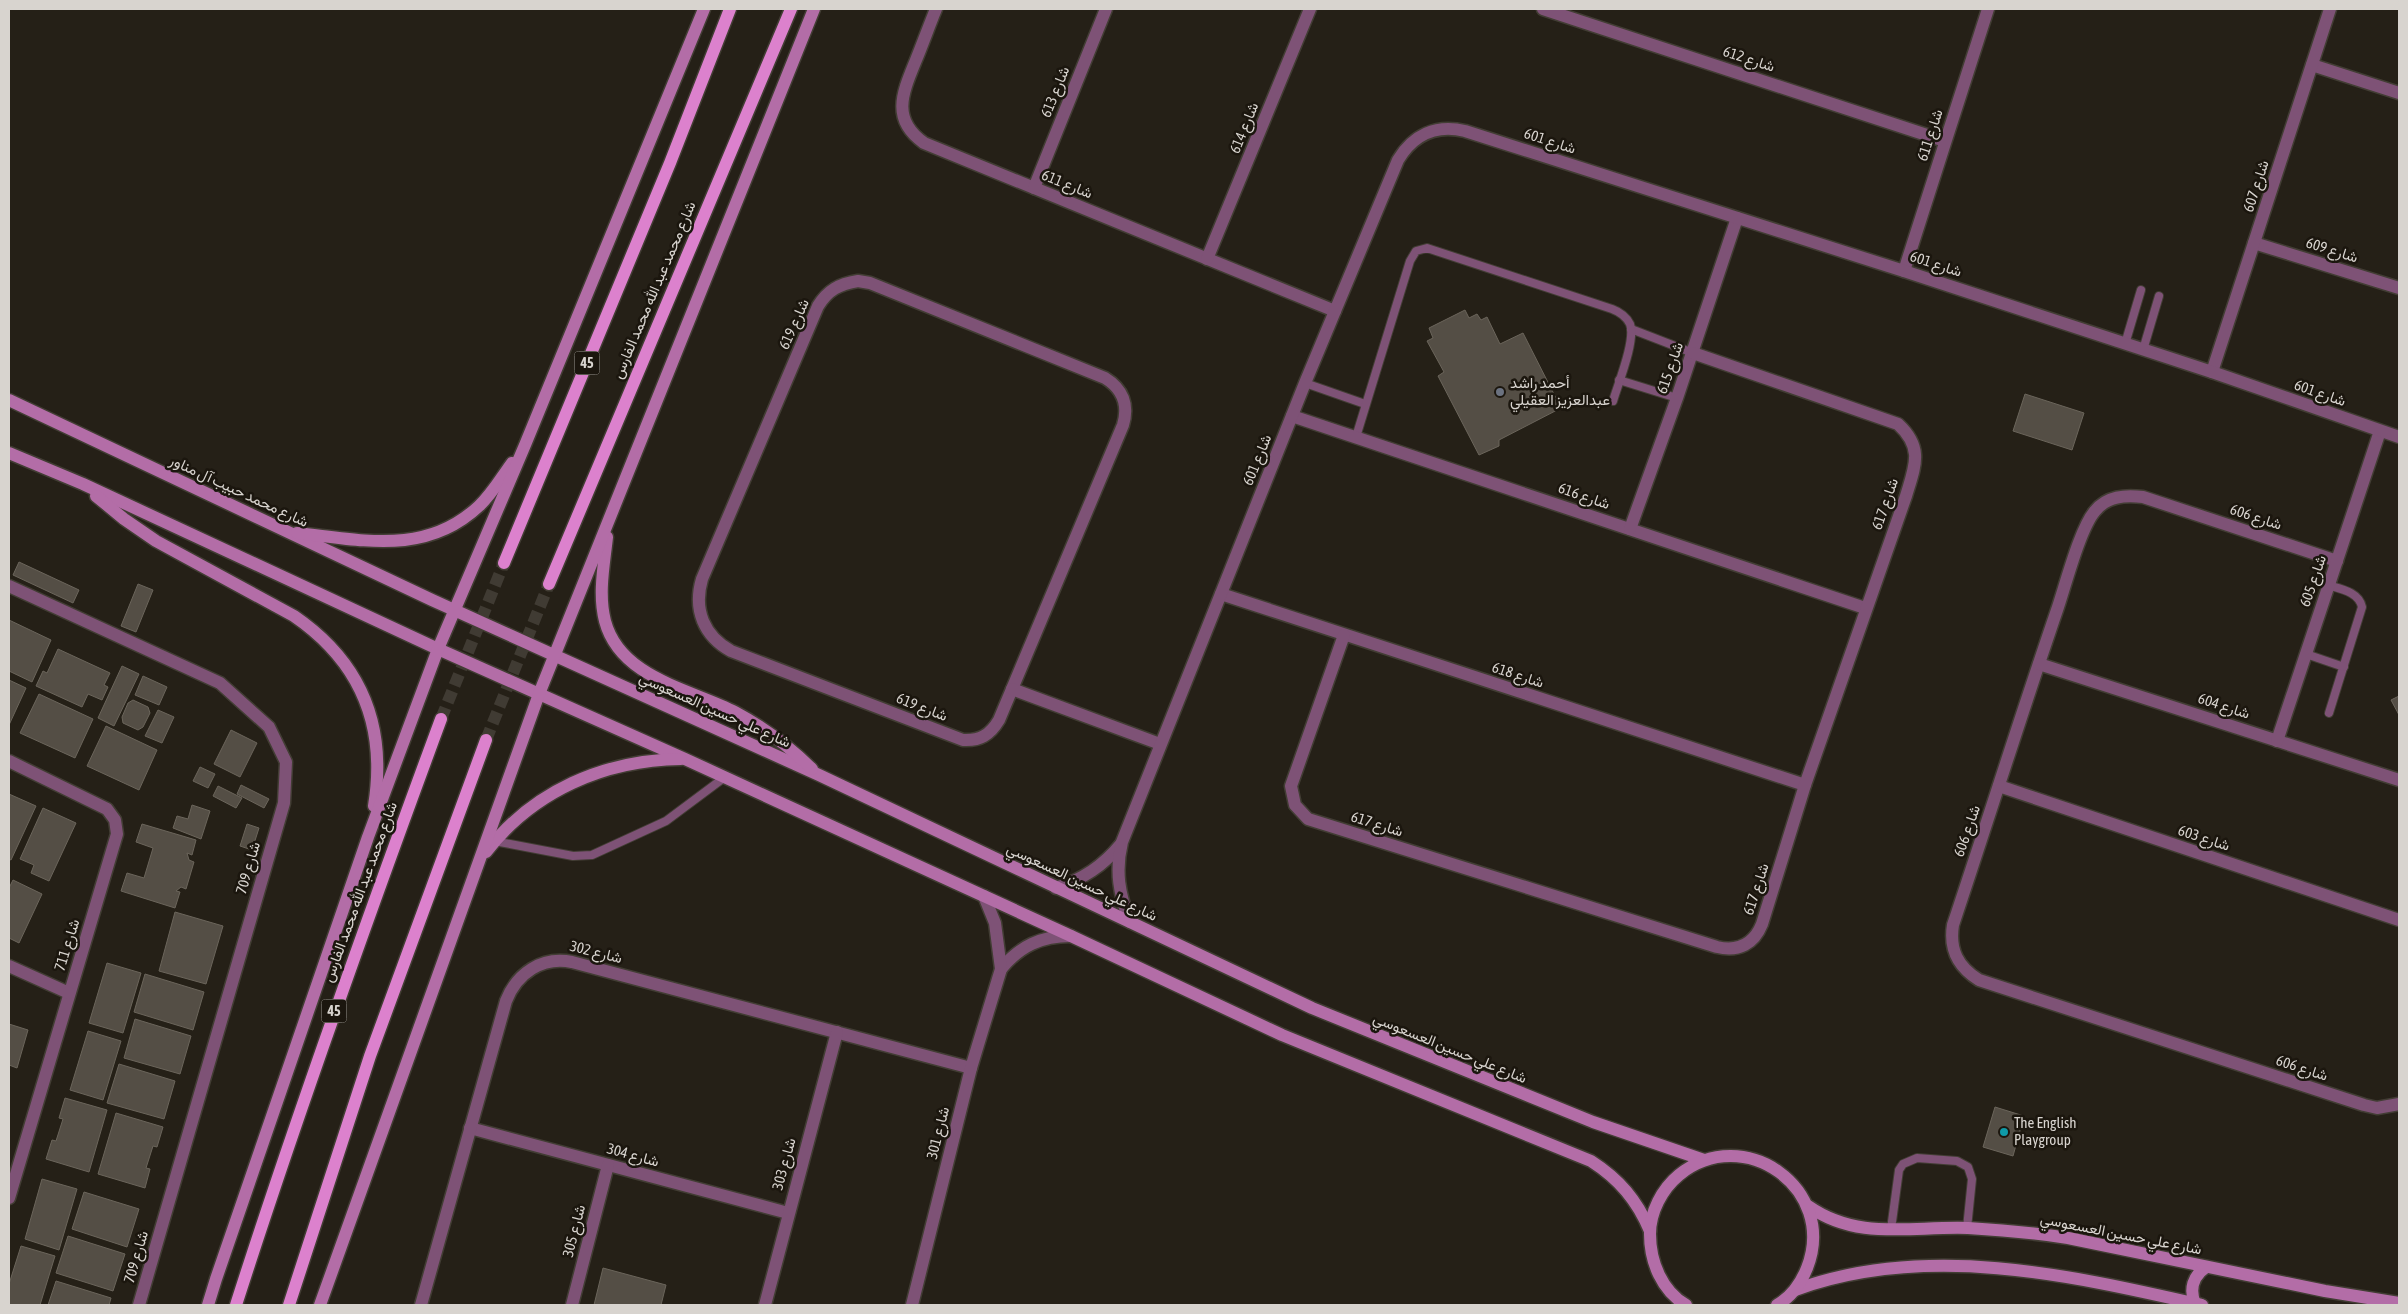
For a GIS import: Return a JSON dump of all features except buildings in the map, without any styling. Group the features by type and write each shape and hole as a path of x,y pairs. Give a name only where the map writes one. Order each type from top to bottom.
{"main road":[{"name":"45","path":"504,563 670,163 730,9"},
{"name":"شارع محمد عبد الله محمد الفارس","path":"549,584 791,9"},
{"name":"شارع محمد عبد الله محمد الفارس","path":"236,1305 293,1129 357,946 441,719"},
{"path":"289,1305 370,1056 486,740"}],"street":[{"path":"208,1305 368,837 438,649 525,445 704,9"},
{"path":"320,1305 539,694 814,9"},
{"name":"شارع 611","path":"936,9 902,95 902,105 907,124 917,138 924,143 1335,311"},
{"name":"شارع 613","path":"1034,188 1106,9"},
{"name":"شارع 614","path":"1207,259 1310,9"},
{"name":"شارع 612","path":"1543,9 1945,141"},
{"name":"شارع 611","path":"1904,271 1988,9"},
{"name":"شارع 607","path":"2212,372 2330,9"},
{"path":"2312,64 2399,93"},
{"name":"شارع 601","path":"1130,922 1118,877 1118,860 1122,842 1304,383 1398,160 1417,138 1435,130 1455,128 1465,131 1904,271 2212,372 2399,437"},
{"name":"شارع 615","path":"1630,529 1693,352 1737,218"},
{"name":"شارع 609","path":"2254,243 2399,288"},
{"name":"شارع 619","path":"846,283 870,283 1105,378 1119,389 1124,398 1126,416 1123,426 1012,689 993,729 975,741 962,740 731,651 714,639 702,622 698,601 702,579 818,306 825,295 834,288 846,283"},
{"name":"شارع 617","path":"1344,635 1291,786 1292,796 1301,813 1317,823 1718,947 1737,948 1746,945 1758,932 1865,608 1914,470 1916,458 1914,444 1907,433 1898,424 1886,418 1693,352"},
{"name":"شارع محمد حبيب آل مناور","path":"9,400 455,610"},
{"name":"شارع 616","path":"1292,416 1865,608"},
{"name":"شارع 605","path":"2277,741 2380,431"},
{"path":"288,532 398,542 436,534 466,517 480,505 525,445"},
{"path":"9,453 83,484 438,649 725,777 1071,936 1282,1036 1426,1096 1561,1147 1591,1161 1617,1180 1628,1191 1650,1231"},
{"path":"83,484 124,519 156,541 300,620 328,642 343,659 364,696 375,736 378,784 368,837"},
{"name":"شارع 606","path":"2337,561 2143,497 2122,496 2112,498 2095,511 2089,520 2038,664 1952,925 1951,938 1953,951 1959,963 1968,973 1979,980 2364,1105 2376,1108 2399,1104"},
{"path":"608,524 602,607 611,637 620,650 643,671 711,701 758,726 780,740 819,775"},
{"name":"شارع 709","path":"9,586 220,683 269,727 286,762 284,803 139,1305"},
{"name":"شارع 618","path":"1221,594 1806,785"},
{"name":"شارع علي حسين العسعوسي","path":"455,610 819,775 1312,1008 1629,1136 1704,1160"},
{"name":"شارع 604","path":"2038,664 2399,780"},
{"path":"1012,689 1160,744"},
{"path":"479,860 494,841 529,808 548,795 590,774 637,762 685,759"},
{"name":"شارع 711","path":"9,761 107,809 116,820 117,834 9,1198"},
{"name":"شارع 603","path":"1999,786 2399,920"},
{"name":"شارع 601","path":"1056,888 1092,872 1104,863 1122,842"},
{"name":"شارع 301","path":"984,896 995,924 1001,969"},
{"name":"شارع 301","path":"912,1305 971,1068 1001,969 1024,946 1055,936 1071,936"},
{"name":"شارع 302","path":"421,1305 510,991 523,974 546,962 562,960 572,962 971,1068"},
{"path":"9,966 69,993"},
{"name":"شارع 303","path":"764,1305 837,1032"},
{"name":"شارع 304","path":"470,1128 788,1213"},
{"path":"1673,1305 1670,1291 1654,1263 1650,1231 1653,1212 1667,1188 1687,1168 1704,1160 1722,1156 1739,1156 1757,1160 1773,1167 1787,1177 1799,1191 1808,1206 1814,1241 1811,1258 1805,1275 1795,1290 1777,1305"},
{"name":"شارع 305","path":"572,1305 608,1165"},
{"name":"شارع علي حسين العسعوسي","path":"1808,1206 1844,1225 1891,1229 1967,1228 2025,1232 2068,1238 2325,1291 2399,1303"},
{"path":"1795,1290 1844,1274 1868,1270 1892,1267 1959,1267 2050,1275 2199,1304"},
{"path":"2199,1304 2192,1298 2192,1284 2206,1267"},
{"path":"203,1305 216,1279"},
{"path":"1670,1291 1686,1305"}],"lane":[{"path":"1356,436 1364,404 1410,260 1421,248 1434,248 1612,309 1625,317 1631,329 1613,401"},
{"path":"2125,344 2141,290"},
{"path":"2143,350 2159,296"},
{"path":"1631,329 1693,352"},
{"path":"1619,380 1677,398"},
{"path":"1304,383 1364,404"},
{"path":"2328,585 2354,594 2361,602 2362,607 2329,713"},
{"path":"2306,654 2344,667"},
{"path":"494,841 573,856 592,855 666,821 725,777"},
{"path":"1891,1229 1899,1170 1909,1160 1917,1158 1957,1161 1968,1167 1972,1179 1967,1228"}],"tunnel":[{"path":"441,719 504,563"},
{"path":"486,740 549,584"}],"place":[{"name":"أحمد راشد عبدالعزيز العقيلي","path":"1500,392"},
{"name":"The English Playgroup","path":"2004,1132"}]}
